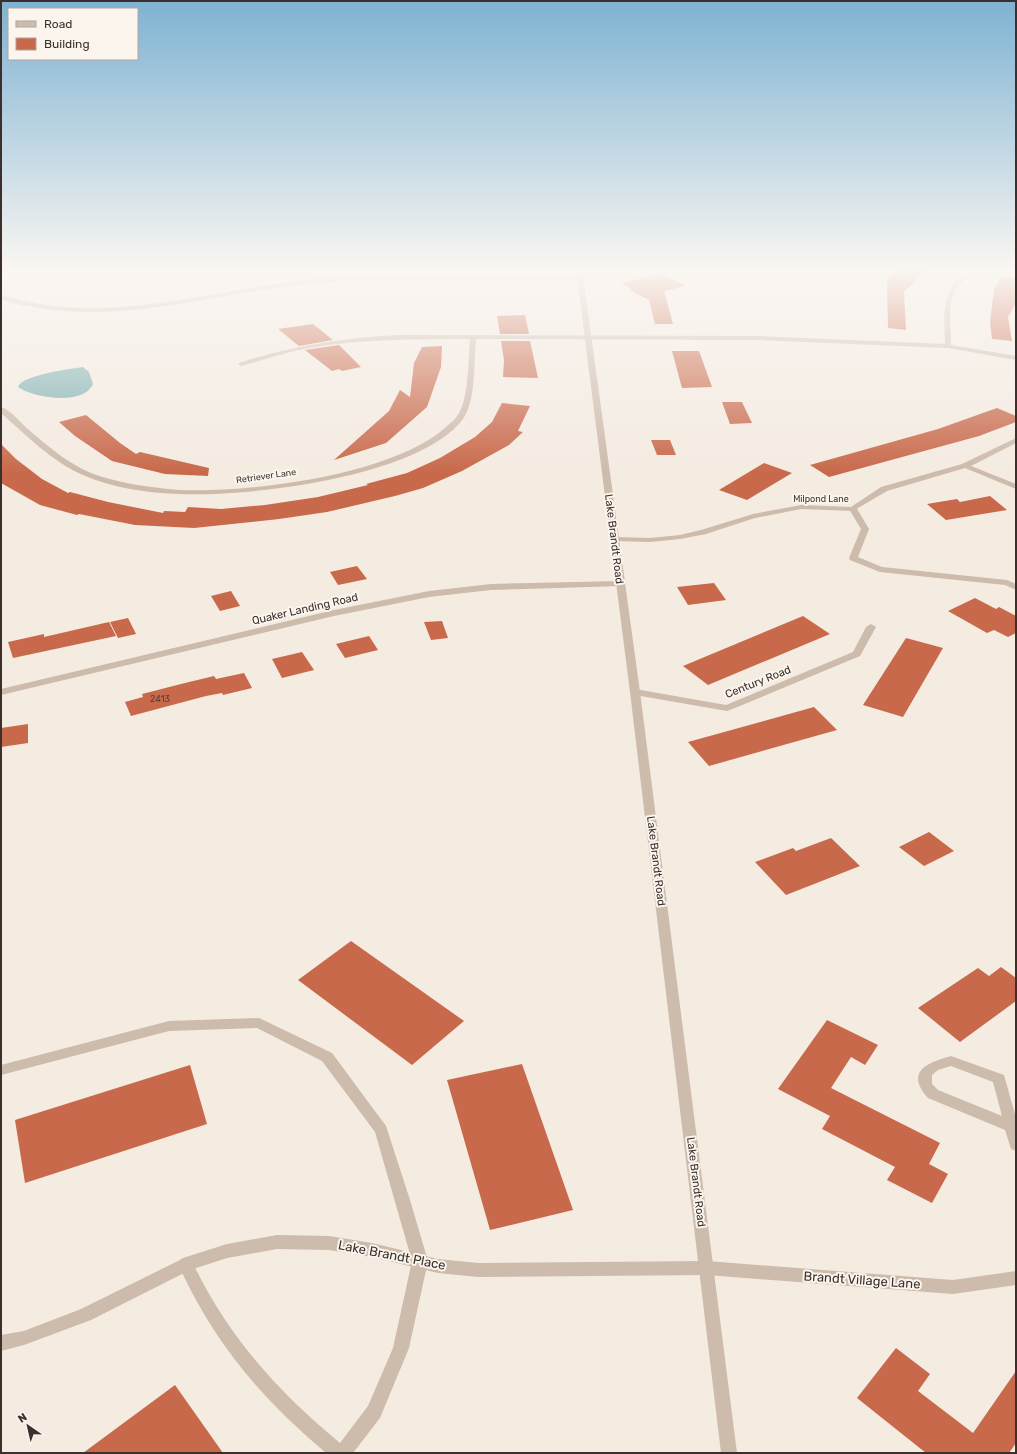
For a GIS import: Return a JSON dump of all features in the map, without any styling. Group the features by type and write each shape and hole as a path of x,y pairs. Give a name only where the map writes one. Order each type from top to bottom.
{"street":[{"path":"241,364 271,354 307,346 382,337 758,338 948,346 1016,358"},
{"path":"948,337 948,346"},
{"name":"Retriever Lane","path":"1,409 65,462 85,473 119,484 180,492 233,491 279,486 386,462 420,448 445,433 461,416 468,396 473,338"},
{"name":"Lake Brandt Road","path":"586,338 600,416 606,480 635,692 729,1453"},
{"name":"Milpond Lane","path":"615,539 650,540 680,537 703,532 753,516 801,507 853,509 884,489 965,466 1016,440"},
{"path":"965,466 1016,487"},
{"path":"853,509 864,529 853,558 880,569 1006,583 1016,588"},
{"name":"Quaker Landing Road","path":"1,692 334,613 429,594 491,587 620,584"},
{"name":"Century Road","path":"635,692 727,708 857,654 871,627"},
{"path":"1,1070 169,1026 258,1023 327,1057 381,1130 404,1200 420,1261 401,1348 374,1412 342,1453"},
{"path":"1011,1126 933,1094 925,1084 926,1073 934,1066 952,1061 999,1079 1016,1145"},
{"name":"Lake Brandt Place","path":"1,1343 24,1338 86,1315 186,1264 227,1251 277,1242 329,1243 372,1250 438,1266 478,1270 707,1268"},
{"path":"186,1264 196,1287 210,1312 251,1367 285,1406 339,1453"},
{"name":"Brandt Village Lane","path":"707,1268 953,1287 1016,1278"}],"water":[{"path":"83,367 89,372 93,384 88,391 80,395 69,398 46,397 25,391 18,387 21,383 37,376"}],"building":[{"path":"288,337 329,337 333,340 299,346"},
{"path":"992,337 1011,337 1012,341 992,339"},
{"path":"501,341 530,341 538,378 503,377 504,360"},
{"path":"339,345 361,367 342,371 339,369 332,371 305,350"},
{"path":"442,346 441,367 427,407 386,443 334,460 389,411 400,390 410,397 414,363 422,347"},
{"path":"672,351 699,351 712,387 682,388"},
{"path":"722,402 742,402 752,423 730,424"},
{"path":"502,403 530,406 518,431 523,432 509,445 462,471 423,488 327,512 279,519 194,528 135,525 79,514 77,515 40,505 1,483 1,444 16,459 42,479 68,493 70,492 108,502 163,513 164,511 185,512 188,507 221,509 265,505 318,497 368,485 366,484 407,473 440,458 475,437 492,422"},
{"path":"997,408 1016,416 1016,422 979,436 829,477 810,465 938,429"},
{"path":"86,415 136,454 140,452 209,468 208,476 165,474 112,461 75,436 59,422"},
{"path":"651,440 670,440 676,455 657,455"},
{"path":"764,463 792,473 747,500 719,490"},
{"path":"990,496 1007,510 946,520 927,504 957,499 960,502"},
{"path":"357,566 367,579 338,585 330,572"},
{"path":"714,583 726,600 688,605 677,587"},
{"path":"231,591 240,606 220,611 211,596"},
{"path":"975,598 996,609 999,607 1016,616 1016,633 1008,637 994,630 987,633 948,611"},
{"path":"803,616 830,634 708,685 683,666"},
{"path":"128,618 136,634 118,638 110,622"},
{"path":"442,621 448,638 431,640 424,622"},
{"path":"109,622 116,636 13,658 8,642 44,634 44,637"},
{"path":"369,636 378,650 345,658 336,644"},
{"path":"906,638 943,648 903,717 863,705"},
{"path":"302,652 314,670 282,678 272,659"},
{"path":"244,673 252,688 223,695 222,693 206,696 131,716 125,702 143,697 142,694 185,683 214,676 216,679"},
{"path":"814,707 837,730 709,766 688,742"},
{"path":"28,724 28,743 1,747 1,728"},
{"path":"929,832 954,851 924,866 899,847"},
{"path":"831,838 860,866 786,895 755,862 793,848 796,851"},
{"path":"351,941 464,1021 412,1065 298,980"},
{"path":"1001,967 1016,978 1016,1001 960,1042 918,1008 978,968 989,976"},
{"path":"827,1020 878,1045 865,1065 851,1057 831,1088 940,1143 929,1164 948,1174 932,1203 887,1180 895,1167 822,1129 830,1116 778,1089"},
{"path":"522,1064 573,1210 490,1230 447,1080"},
{"path":"190,1065 207,1124 25,1183 15,1120"},
{"path":"896,1348 930,1374 918,1391 973,1433 1016,1371 1016,1443 1009,1453 926,1453 857,1398"},
{"path":"175,1385 223,1453 83,1453"}]}
